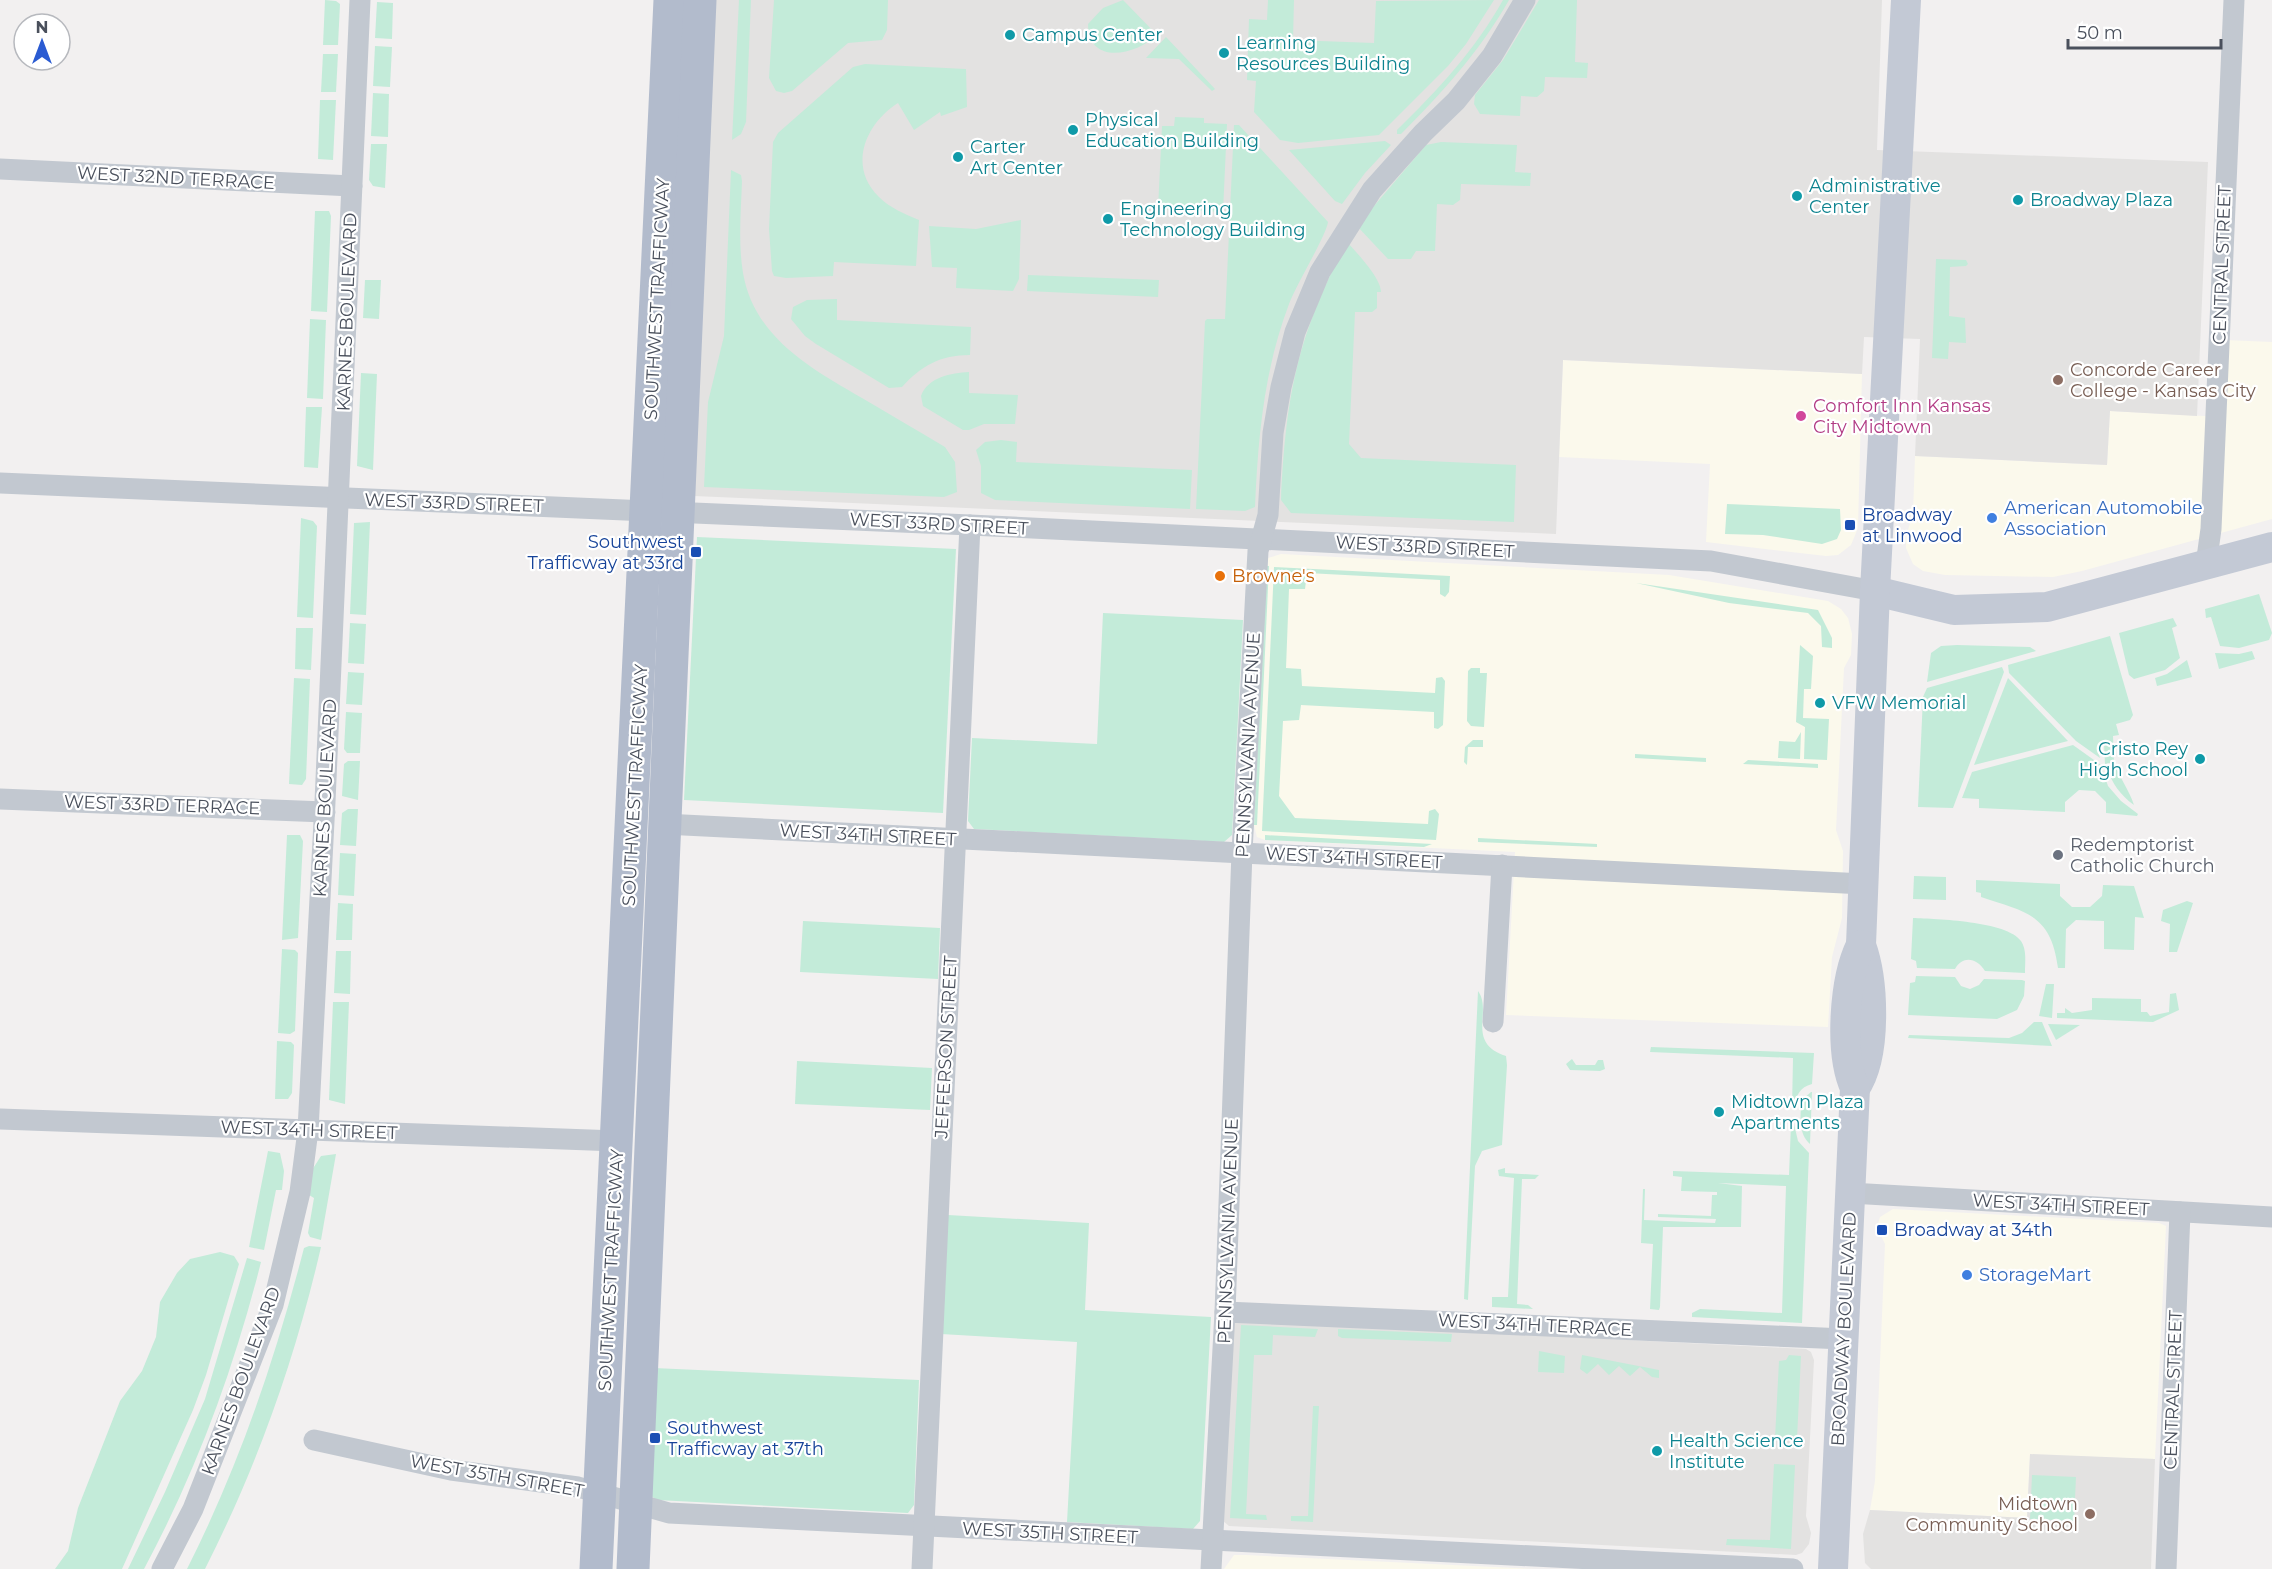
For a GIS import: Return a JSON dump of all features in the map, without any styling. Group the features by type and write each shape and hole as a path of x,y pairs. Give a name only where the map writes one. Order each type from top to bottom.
{"main road":[{"name":"SOUTHWEST TRAFFICWAY","path":"633,1569 664,824 662,512 670,0"},
{"name":"SOUTHWEST TRAFFICWAY","path":"596,1569 617,1141 700,0"},
{"name":"BROADWAY BOULEVARD","path":"1833,1569 1855,1088 1867,1064 1869,1023 1870,980 1861,945 1875,591 1906,0"},
{"path":"1875,591 1954,610 2047,607 2272,547"}],"street":[{"name":"KARNES BOULEVARD","path":"162,1569 193,1509 273,1305 300,1192 308,1130 325,812 360,0"},
{"name":"PENNSYLVANIA AVENUE","path":"1210,1569 1225,1312 1242,852 1260,538 1268,515 1273,433 1281,387 1295,332 1320,272 1372,190 1423,133 1456,101 1492,56 1525,0"},
{"name":"CENTRAL STREET","path":"2206,565 2211,529 2234,0"},
{"name":"WEST 32ND TERRACE","path":"0,169 352,186"},
{"name":"WEST 33RD STREET","path":"0,483 1260,538 1717,562 1875,591"},
{"name":"JEFFERSON STREET","path":"922,1569 970,525"},
{"name":"WEST 33RD TERRACE","path":"0,799 325,812"},
{"name":"WEST 34TH STREET","path":"664,824 1864,884"},
{"path":"1493,1022 1502,866"},
{"name":"WEST 34TH STREET","path":"0,1119 617,1141"},
{"name":"WEST 34TH STREET","path":"1850,1193 2272,1217"},
{"name":"CENTRAL STREET","path":"2166,1569 2181,1212"},
{"name":"WEST 34TH TERRACE","path":"1225,1312 1844,1339"},
{"name":"WEST 35TH STREET","path":"314,1440 451,1470 578,1487 669,1514 1793,1569"}],"shaded area":[{"path":"715,0 1882,0 1877,150 2208,162 2197,416 2110,411 2107,465 1915,456 1920,339 1864,337 1862,374 1563,360 1556,534 694,496"},
{"path":"2225,340 2272,342 2272,519 2053,577 1945,575 1923,571 1913,564 1906,548 1906,536 1913,514 1915,456 2107,465 2110,411 2223,417"},
{"path":"1563,360 1862,374 1858,528 1851,545 1838,555 1826,556 1706,542 1710,464 1559,457"},
{"path":"1281,554 1669,575 1828,601 1841,609 1848,618 1852,634 1851,655 1844,668 1836,830 1843,851 1842,918 1832,957 1828,1027 1506,1015 1515,852 1265,840 1257,837 1254,825 1268,558"},
{"path":"1893,1209 2159,1223 2166,1226 2155,1459 2030,1455 2027,1518 1870,1510 1875,1481 1885,1244 1877,1227 1880,1217"},
{"path":"1232,1320 1806,1349 1811,1352 1814,1360 1806,1516 1811,1533 1809,1544 1802,1553 1796,1555 1229,1526 1222,1520"},
{"name":"Midtown Community School","path":"2030,1454 2155,1459 2151,1569 1871,1569 1865,1563 1863,1534 1870,1510 2027,1518"},
{"path":"1234,1555 1246,1555 1536,1569 1224,1569"}],"green space":[{"path":"325,0 336,1 340,4 338,45 323,45"},
{"path":"739,0 751,0 746,122 741,134 732,140"},
{"path":"774,0 888,0 887,30 882,40 848,43 792,91 784,93 776,91 769,78"},
{"path":"1123,0 1157,35 1137,48 1115,53 1104,51 1096,46 1090,37 1088,24 1103,8"},
{"path":"1268,0 1294,0 1293,40 1374,43 1376,1 1494,0 1466,44 1448,66 1379,135 1298,143 1280,140 1254,112 1256,81 1247,80 1249,19 1267,20"},
{"path":"1503,0 1509,0 1486,37 1460,71 1401,134 1397,134 1397,130 1468,53"},
{"path":"1539,0 1577,0 1575,62 1588,63 1587,78 1545,77 1544,91 1537,97 1521,96 1520,116 1480,114 1474,104 1475,95 1503,60"},
{"path":"377,2 393,3 392,39 375,38"},
{"path":"1166,37 1215,89 1212,91 1179,59 1146,58"},
{"path":"375,46 392,47 390,87 373,86"},
{"path":"323,54 338,54 336,92 321,92"},
{"path":"865,64 966,69 967,107 941,116 940,112 914,130 898,103 877,122 864,146 864,172 869,185 888,204 919,220 916,266 834,262 833,276 786,278 774,276 769,229 773,142 778,133 853,67"},
{"path":"373,93 389,94 388,137 371,136"},
{"path":"320,100 336,100 333,160 318,159"},
{"path":"1175,117 1204,118 1204,123 1227,124 1223,212 1158,209 1162,126 1174,126"},
{"path":"1234,125 1239,125 1328,222 1289,304 1280,329 1264,404 1255,507 1245,511 1196,509 1205,321 1225,319"},
{"path":"1385,141 1391,145 1365,173 1342,204 1335,201 1289,150"},
{"path":"1441,142 1517,145 1515,172 1531,173 1530,186 1461,184 1460,200 1453,205 1437,204 1435,251 1416,251 1411,259 1388,259 1357,226 1426,145"},
{"path":"371,144 387,144 385,188 373,186 369,180"},
{"path":"731,170 741,175 741,262 749,296 759,315 772,333 804,362 945,447 955,462 957,492 944,497 704,487 708,402 724,336"},
{"path":"315,211 329,211 331,216 327,312 311,311"},
{"path":"1021,220 1019,279 1013,291 956,288 957,268 932,267 929,226 976,229"},
{"path":"1347,242 1373,273 1381,292 1377,292 1377,308 1372,312 1355,312 1349,444 1361,458 1516,465 1514,522 1291,513 1281,500 1286,429 1297,367 1316,307"},
{"path":"1936,259 1966,260 1968,264 1950,267 1949,316 1965,318 1966,343 1949,342 1948,359 1932,358"},
{"path":"1028,275 1159,280 1158,297 1027,291"},
{"path":"365,280 381,280 379,319 363,318"},
{"path":"837,299 837,320 971,327 970,355 949,357 932,363 916,373 902,387 889,388 816,344 805,336 791,319 793,307 807,300"},
{"path":"310,319 326,320 323,399 307,398"},
{"path":"969,372 969,393 1018,395 1015,424 984,424 963,430 923,406 921,396 929,384 941,377"},
{"path":"361,373 377,374 373,470 357,466"},
{"path":"306,407 322,407 318,468 304,467"},
{"path":"1001,440 1017,442 1016,462 1192,470 1190,509 995,500 981,493 981,466 976,450 985,442"},
{"path":"1727,504 1840,509 1841,530 1837,539 1822,544 1763,535 1725,534"},
{"path":"301,518 313,521 317,526 313,618 297,617"},
{"path":"370,522 366,615 350,614 354,523"},
{"path":"697,537 956,549 943,813 684,800"},
{"path":"1266,566 1269,566 1257,825 1254,825"},
{"path":"1274,567 1450,576 1449,592 1445,597 1440,594 1440,580 1307,573 1305,589 1289,589 1286,668 1301,669 1302,686 1435,693 1436,678 1442,677 1445,681 1443,725 1438,729 1434,728 1434,712 1301,705 1299,720 1283,721 1279,796 1295,818 1428,824 1429,811 1435,809 1439,814 1436,840 1262,831"},
{"path":"1636,583 1818,610 1832,638 1832,648 1822,647 1821,626 1808,613 1729,603"},
{"path":"2259,594 2272,633 2269,640 2239,648 2220,646 2211,617 2206,618 2205,609"},
{"path":"1103,613 1243,620 1232,835 1224,842 974,829 968,821 972,738 1097,744"},
{"path":"2173,618 2177,626 2172,628 2180,658 2165,670 2134,679 2129,675 2119,633"},
{"path":"350,623 366,624 364,664 348,663"},
{"path":"296,628 313,628 311,670 295,669"},
{"path":"2110,636 2133,715 2130,720 2116,724 2119,735 2113,736 2114,762 2105,764 2104,744 2097,748 2100,758 2076,741 2009,673 2008,665"},
{"path":"1800,645 1813,656 1811,689 1804,689 1803,718 1829,719 1827,760 1804,759 1805,727 1796,722"},
{"path":"1941,646 2030,647 2036,651 1927,682 1931,653"},
{"path":"2252,651 2255,659 2219,669 2215,653 2239,654"},
{"path":"2187,660 2192,677 2157,686 2155,678 2167,674"},
{"path":"2002,667 2004,672 1953,808 1918,807 1923,697 1927,688"},
{"path":"1471,668 1480,668 1480,673 1487,673 1484,727 1471,726 1467,721 1468,671"},
{"path":"348,672 364,673 362,705 346,704"},
{"path":"294,678 310,679 306,779 302,785 289,784"},
{"path":"2008,678 2068,741 1974,765"},
{"path":"346,712 362,713 360,753 347,753 344,749"},
{"path":"1801,732 1800,759 1778,758 1779,741 1795,742"},
{"path":"1473,740 1483,740 1483,747 1468,747 1467,765 1464,762 1465,747"},
{"path":"2073,745 2101,765 2108,786 2121,801 2138,814 2137,816 2106,813 2106,802 2095,791 2079,790 2065,802 2065,812 1979,808 1979,799 1962,798 1972,772"},
{"path":"1635,754 1706,758 1706,762 1635,758"},
{"path":"1748,760 1818,764 1818,768 1743,764"},
{"path":"348,761 360,761 358,800 342,796 344,764"},
{"path":"2115,765 2134,805 2111,779 2107,768"},
{"path":"348,809 358,809 356,846 340,845 342,813"},
{"path":"287,835 300,835 303,841 298,938 282,940"},
{"path":"1265,835 1432,844 1424,847 1265,840"},
{"path":"1478,838 1597,844 1597,847 1478,842"},
{"path":"340,853 356,854 354,896 338,895"},
{"path":"1914,876 1946,877 1946,900 1913,899"},
{"path":"1976,880 2060,884 2060,896 2072,907 2090,907 2102,896 2103,885 2134,886 2144,918 2135,917 2134,950 2104,949 2104,921 2076,920 2066,929 2065,968 2058,968 2055,950 2042,926 2023,912 1981,897 1981,893 1976,892"},
{"path":"2187,901 2193,903 2177,952 2169,952 2170,924 2161,921 2163,910"},
{"path":"338,903 353,904 352,940 336,940"},
{"path":"1913,918 1970,922 2013,934 2021,941 2024,948 2025,973 1985,971 1978,963 1970,960 1962,962 1955,969 1917,968 1916,961 1911,959"},
{"path":"803,921 940,928 938,979 800,972"},
{"path":"282,949 295,950 298,953 295,1031 290,1034 278,1033"},
{"path":"336,951 351,951 350,994 334,993"},
{"path":"1916,976 1955,977 1961,986 1970,989 1979,985 1984,979 2022,980 2025,981 2024,996 2017,1010 1997,1019 1908,1015 1910,983 1915,982"},
{"path":"2046,984 2054,984 2052,1018 2039,1016"},
{"path":"1478,991 1482,999 1482,1026 1486,1043 1506,1056 1507,1065 1502,1145 1482,1151 1475,1166 1468,1300 1464,1299"},
{"path":"2176,993 2179,1010 2153,1022 2057,1018 2057,1013 2065,1013 2065,1008 2072,1013 2092,1010 2092,998 2141,999 2141,1012 2147,1012 2150,1016 2169,1012 2170,994"},
{"path":"333,1002 349,1002 345,1104 329,1100"},
{"path":"2034,1022 2042,1022 2052,1046 1908,1038 1909,1035 2009,1038 2022,1033"},
{"path":"2048,1024 2080,1025 2056,1040"},
{"path":"277,1041 291,1042 294,1045 292,1093 288,1099 275,1099"},
{"path":"1651,1047 1814,1053 1812,1084 1801,1090 1797,1096 1795,1108 1792,1108 1793,1058 1650,1052"},
{"path":"1572,1059 1576,1065 1595,1065 1598,1060 1603,1060 1605,1069 1600,1071 1570,1070 1566,1064"},
{"path":"797,1061 932,1068 930,1110 795,1104"},
{"path":"1811,1092 1810,1144 1803,1135 1800,1117 1802,1100"},
{"path":"1791,1124 1794,1124 1798,1141 1809,1153 1802,1323 1692,1317 1692,1313 1700,1309 1782,1313 1786,1186 1718,1183 1742,1186 1741,1227 1663,1227 1660,1307 1659,1310 1650,1309 1653,1244 1641,1243 1643,1189 1645,1189 1644,1220 1715,1223 1716,1219 1658,1217 1658,1214 1711,1216 1712,1195 1717,1195 1717,1192 1681,1191 1682,1177 1673,1176 1673,1171 1789,1175"},
{"path":"268,1151 280,1153 284,1171 282,1190 276,1190 264,1250 249,1247"},
{"path":"336,1154 321,1240 310,1237 308,1233 314,1198 309,1195 312,1170 321,1156"},
{"path":"1505,1168 1505,1173 1539,1175 1535,1179 1522,1179 1517,1304 1528,1305 1533,1309 1492,1307 1492,1297 1508,1297 1514,1178 1499,1176 1498,1170"},
{"path":"948,1215 1089,1223 1085,1310 1211,1317 1200,1521 1193,1529 1067,1522 1077,1342 941,1334"},
{"path":"321,1247 311,1289 287,1371 258,1452 205,1569 187,1569 239,1452 268,1372 304,1248"},
{"path":"220,1252 234,1256 239,1264 206,1375 193,1410 122,1569 55,1569 68,1551 78,1508 120,1401 142,1371 156,1337 160,1302 177,1273 190,1259"},
{"path":"247,1258 261,1262 239,1341 212,1419 180,1495 144,1569 128,1569 165,1492 205,1399"},
{"path":"1241,1325 1318,1329 1315,1337 1273,1335 1272,1355 1254,1355 1246,1514 1266,1515 1267,1520 1230,1518"},
{"path":"1338,1329 1452,1334 1451,1342 1342,1338 1338,1336"},
{"path":"1539,1351 1565,1356 1564,1373 1538,1372"},
{"path":"1582,1355 1659,1370 1659,1378 1652,1377 1640,1367 1630,1376 1619,1366 1609,1375 1598,1364 1587,1374 1580,1369"},
{"path":"1789,1355 1801,1356 1797,1439 1775,1438 1779,1361 1786,1360"},
{"path":"654,1368 919,1380 914,1505 908,1513 657,1500 648,1494"},
{"path":"1313,1406 1319,1406 1313,1522 1291,1521 1291,1516 1308,1516"},
{"path":"1774,1464 1795,1465 1791,1549 1726,1545 1727,1539 1770,1540"},
{"path":"2032,1475 2076,1477 2074,1521 2030,1519"}],"place":[{"name":"Campus Center","path":"1010,35"},
{"name":"Learning Resources Building","path":"1224,53"},
{"name":"Physical Education Building","path":"1073,130"},
{"name":"Carter Art Center","path":"958,157"},
{"name":"Administrative Center","path":"1797,196"},
{"name":"Broadway Plaza","path":"2018,200"},
{"name":"Engineering Technology Building","path":"1108,219"},
{"name":"Concorde Career College - Kansas City","path":"2058,380"},
{"name":"Comfort Inn Kansas City Midtown","path":"1801,416"},
{"name":"American Automobile Association","path":"1992,518"},
{"name":"Broadway at Linwood","path":"1850,525"},
{"name":"Southwest Trafficway at 33rd","path":"696,552"},
{"name":"Browne's","path":"1220,576"},
{"name":"VFW Memorial","path":"1820,703"},
{"name":"Cristo Rey High School","path":"2200,759"},
{"name":"Redemptorist Catholic Church","path":"2058,855"},
{"name":"Midtown Plaza Apartments","path":"1719,1112"},
{"name":"Broadway at 34th","path":"1882,1230"},
{"name":"StorageMart","path":"1967,1275"},
{"name":"Southwest Trafficway at 37th","path":"655,1438"},
{"name":"Health Science Institute","path":"1657,1451"},
{"name":"Midtown Community School","path":"2090,1514"}]}
